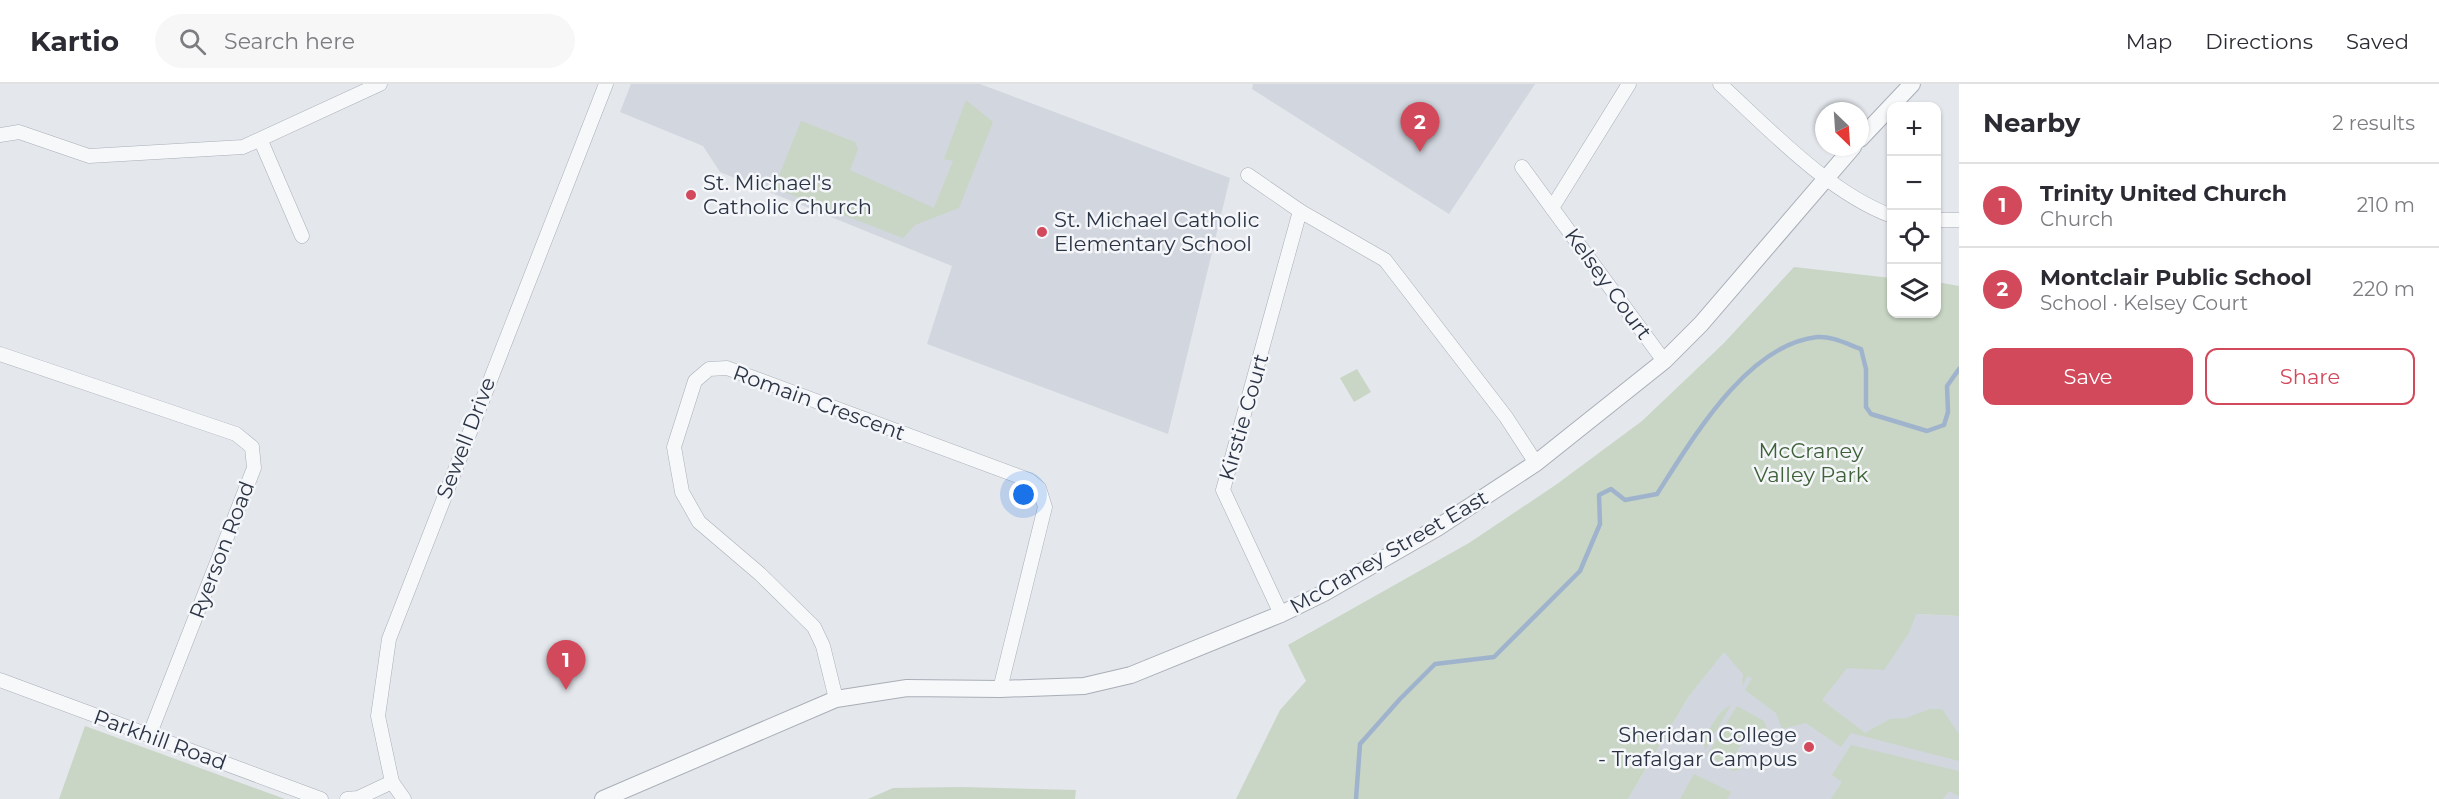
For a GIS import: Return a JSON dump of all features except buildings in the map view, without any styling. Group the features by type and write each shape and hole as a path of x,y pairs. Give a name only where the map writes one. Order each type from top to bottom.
{"street":[{"path":"0,135 19,132 89,156 243,147 261,141 380,84"},
{"name":"Sewell Drive","path":"404,799 392,782 378,716 389,639 606,84"},
{"name":"Kelsey Court","path":"1552,208 1629,84"},
{"path":"1720,84 1806,163 1871,208 1887,214"},
{"path":"1869,129 1912,84"},
{"path":"261,141 302,236"},
{"name":"McCraney Street East","path":"603,799 836,699 907,688 1000,689 1084,686 1131,675 1281,614 1324,593 1437,528 1536,463 1664,361 1701,324 1845,156"},
{"name":"Kelsey Court","path":"1522,167 1664,361"},
{"path":"1248,175 1300,211 1384,260 1506,417 1536,463"},
{"name":"Kirstie Court","path":"1281,614 1223,490 1300,211"},
{"path":"1941,220 1959,220"},
{"name":"Ryerson Road","path":"0,354 236,434 252,447 254,468 149,736"},
{"name":"Romain Crescent","path":"836,699 823,646 814,627 760,574 699,522 682,492 674,447 695,381 709,369 728,368 1029,480 1039,488 1045,507 1000,689"},
{"name":"Parkhill Road","path":"0,680 321,799"},
{"path":"346,799 358,798 392,782"}],"shaded area":[{"name":"St. Michael Catholic Elementary School","path":"631,84 980,84 1230,178 1168,434 927,344 952,266 720,172 703,146 620,112"},
{"path":"1253,84 1535,84 1449,214 1252,89"},
{"name":"Sheridan College - Trafalgar Campus","path":"1916,614 1959,616 1959,799 1628,799 1689,696 1724,651"}],"green space":[{"path":"966,100 993,122 959,208 915,225 903,238 774,188 801,121 855,142 858,149 850,170 934,208 953,161 944,159"},
{"name":"McCraney Valley Park","path":"1794,267 1887,278 1887,318 1941,318 1941,283 1959,286 1959,616 1916,614 1909,633 1884,670 1847,668 1822,700 1865,733 1890,719 1906,718 1930,709 1942,709 1959,734 1959,761 1851,733 1841,747 1806,723 1782,729 1776,713 1745,690 1752,678 1748,676 1742,686 1743,674 1724,652 1689,696 1628,799 1236,799 1280,710 1306,681 1288,645 1469,543 1557,484 1642,421 1724,343"},
{"path":"1357,369 1371,392 1354,402 1340,378"},
{"path":"1731,705 1705,750 1704,745 1712,724 1721,712"},
{"path":"1737,706 1764,721 1768,731 1764,733 1752,727 1732,759 1742,769 1733,771 1707,755"},
{"path":"85,726 285,799 59,799"},
{"path":"1851,745 1959,771 1959,796 1949,791 1943,799 1831,799 1842,782 1832,775"},
{"path":"1694,774 1731,792 1727,799 1680,799"},
{"path":"893,788 1076,790 1075,799 868,799"}],"waterway":[{"path":"1356,799 1360,744 1400,699 1435,664 1494,657 1580,571 1600,524 1599,495 1611,489 1625,500 1657,494 1704,423 1724,398 1744,376 1767,357 1791,344 1817,337 1834,339 1861,349 1866,369 1866,407 1871,414 1927,431 1944,425 1948,412 1947,386 1959,369"}],"place":[{"name":"Montclair Public School","path":"1420,152"},
{"name":"St. Michael's Catholic Church","path":"691,195"},
{"name":"St. Michael Catholic Elementary School","path":"1042,232"},
{"name":"Trinity United Church","path":"566,690"},
{"name":"Sheridan College - Trafalgar Campus","path":"1809,747"}]}
